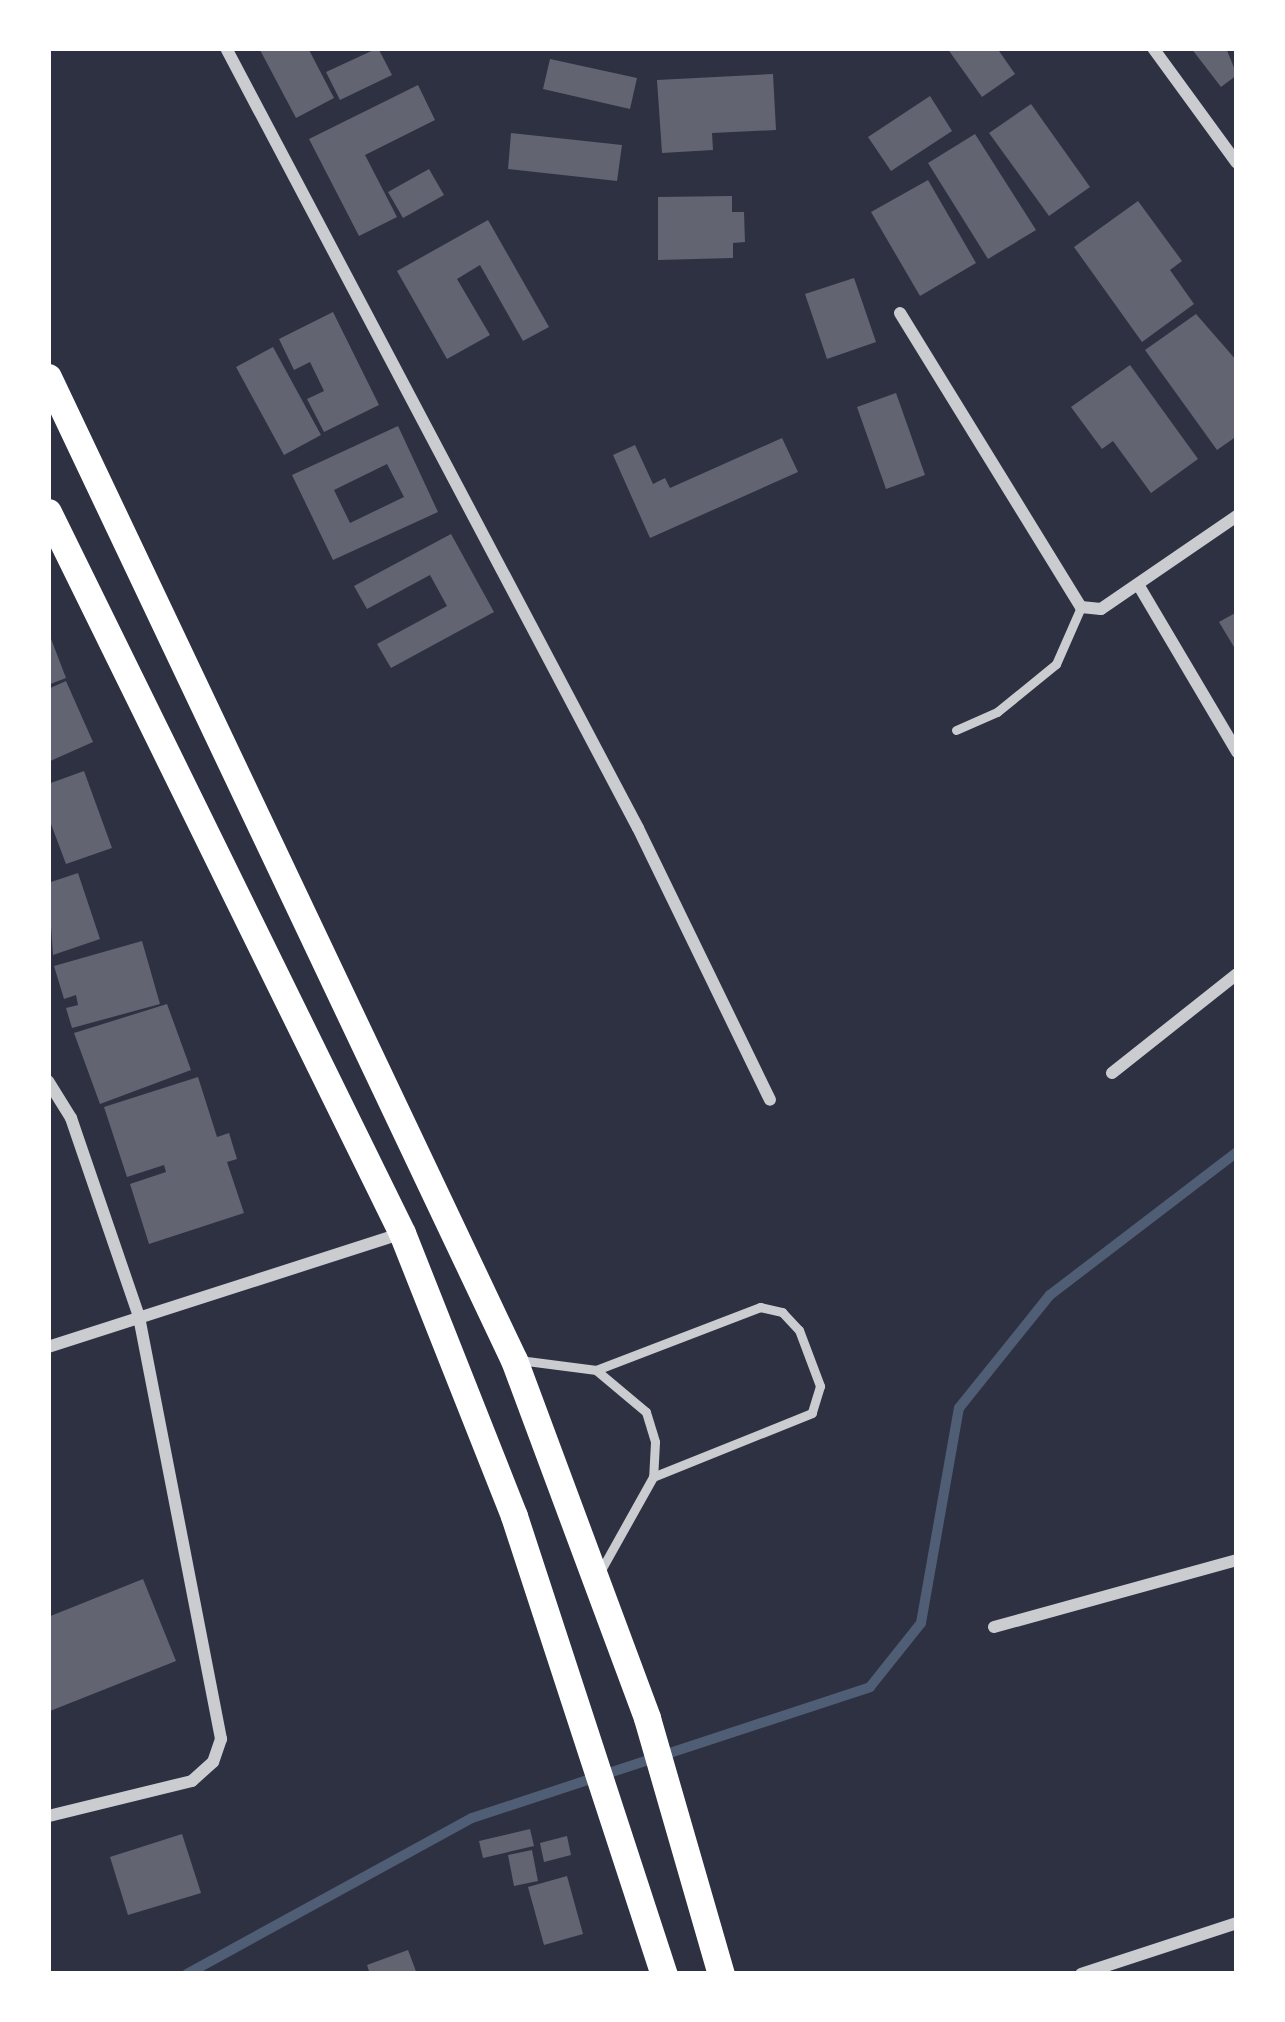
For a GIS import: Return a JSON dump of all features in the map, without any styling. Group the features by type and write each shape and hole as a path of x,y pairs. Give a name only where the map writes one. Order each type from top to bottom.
{"highway":[{"path":"48,377 514,1360 647,1718 721,1974"},
{"path":"48,512 403,1233 588,1730 664,1974"}],"street":[{"path":"226,48 638,827 770,1100"},
{"path":"1153,48 1237,163"},
{"path":"900,313 1081,607 1101,609 1237,516"},
{"path":"1139,586 1237,752"},
{"path":"1112,1072 1237,974"},
{"path":"48,1081 71,1118 139,1317 221,1739 213,1762 192,1781 48,1816"},
{"path":"48,1347 403,1233"},
{"path":"994,1627 1237,1560"},
{"path":"1081,1974 1237,1923"}],"lane":[{"path":"956,730 997,712 1056,664 1081,607"},
{"path":"514,1360 596,1370 760,1307 782,1312 799,1330 820,1386 812,1413 653,1477"},
{"path":"596,1370 646,1412 656,1442 653,1477 597,1576"}],"building":[{"path":"259,48 308,48 334,98 296,118"},
{"path":"378,48 392,75 340,100 326,72"},
{"path":"947,48 997,48 1015,74 982,97"},
{"path":"1191,48 1226,48 1237,75 1221,87"},
{"path":"550,59 637,78 630,109 543,89"},
{"path":"773,74 776,130 712,133 713,150 662,153 657,80"},
{"path":"418,85 435,120 365,155 397,217 359,236 309,139"},
{"path":"930,96 952,131 891,171 868,137"},
{"path":"1031,104 1090,187 1049,216 989,133"},
{"path":"511,133 622,145 617,181 508,169"},
{"path":"975,134 1036,230 988,259 928,163"},
{"path":"429,169 444,195 403,218 388,192"},
{"path":"928,180 976,263 920,296 871,212"},
{"path":"732,196 732,212 744,212 745,242 733,243 733,258 658,260 658,197"},
{"path":"1138,201 1182,261 1170,270 1194,304 1142,342 1074,247"},
{"path":"488,220 549,327 523,341 480,265 457,279 490,335 447,359 397,271"},
{"path":"854,278 876,342 827,359 805,294"},
{"path":"333,312 379,405 324,432 307,399 324,391 310,362 294,370 279,339"},
{"path":"1196,314 1237,361 1237,436 1217,450 1145,350"},
{"path":"273,347 321,435 284,455 236,367"},
{"path":"1130,365 1198,459 1151,493 1113,441 1102,449 1071,407"},
{"path":"896,393 925,475 886,489 857,407"},
{"path":"398,426 438,512 333,560 292,475","holes":["387,464 404,497 350,523 334,490"]},
{"path":"782,438 798,472 650,538 613,455 635,445 653,484 665,478 670,488"},
{"path":"451,534 494,612 391,668 377,644 447,606 430,575 367,609 354,586"},
{"path":"1237,612 1237,652 1219,622"},
{"path":"48,631 66,678 48,685"},
{"path":"66,681 93,742 48,762 48,689"},
{"path":"84,771 112,848 66,864 48,816 48,784"},
{"path":"78,873 100,939 53,955 48,883"},
{"path":"142,941 160,1004 72,1028 66,1008 78,1005 76,995 64,999 54,966"},
{"path":"167,1004 191,1070 100,1104 74,1033"},
{"path":"198,1077 217,1137 229,1133 237,1159 227,1162 244,1213 149,1244 130,1184 166,1172 164,1165 127,1177 104,1107"},
{"path":"143,1579 176,1661 50,1711 48,1617"},
{"path":"530,1829 534,1846 483,1858 479,1841"},
{"path":"182,1834 201,1893 128,1915 110,1857"},
{"path":"567,1836 571,1855 544,1862 540,1843"},
{"path":"532,1850 538,1881 514,1886 508,1855"},
{"path":"567,1876 583,1934 544,1945 528,1887"},
{"path":"408,1950 417,1974 370,1974 367,1965"}],"waterway":[{"path":"187,1974 472,1818 870,1687 921,1623 959,1408 1050,1295 1237,1152"}]}
